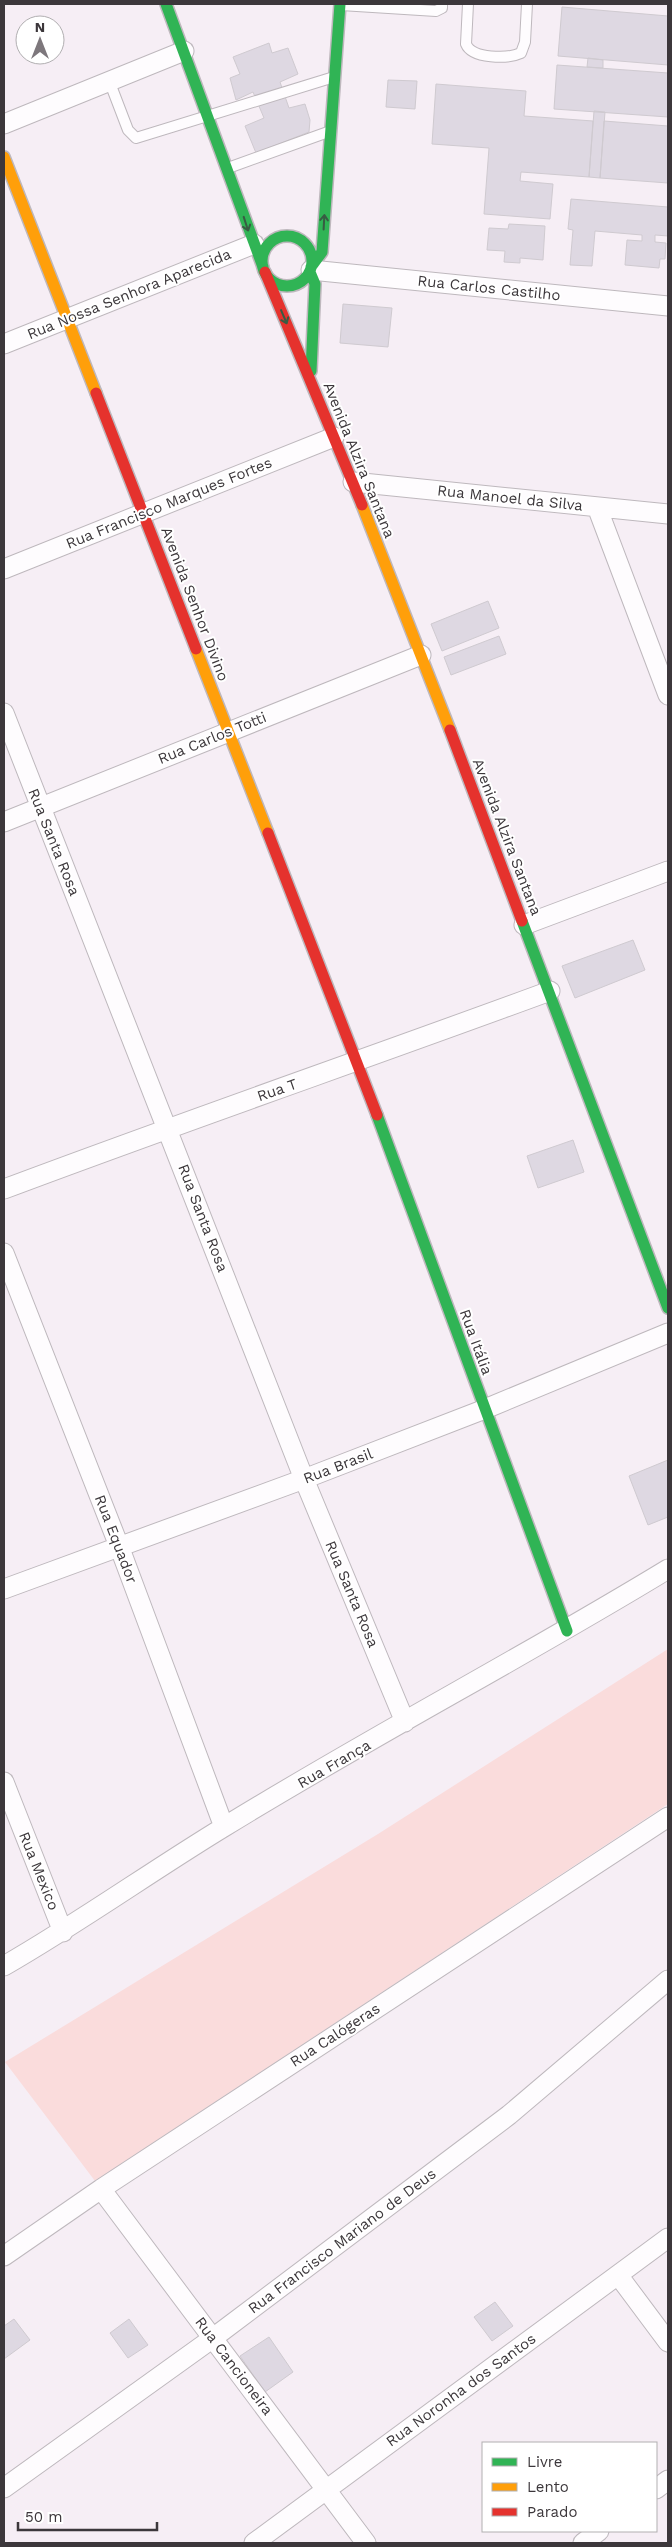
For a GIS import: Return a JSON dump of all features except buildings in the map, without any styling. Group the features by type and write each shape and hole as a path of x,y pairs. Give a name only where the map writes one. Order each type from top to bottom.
{"street":[{"name":"Avenida Alzira Santana","path":"166,4 264,270 353,482 524,925 661,1267 668,1308"},
{"path":"300,228 264,250 264,270 278,285 290,286 302,282 322,252 340,4"},
{"path":"4,124 110,83 184,51"},
{"name":"Avenida Senhor Divino","path":"4,157 357,1062"},
{"path":"311,213 316,206 327,171"},
{"name":"Avenida Alzira Santana","path":"232,180 254,208"},
{"path":"270,227 284,237 307,247 311,256 311,269"},
{"name":"Rua Nossa Senhora Aparecida","path":"4,344 254,244"},
{"name":"Avenida Alzira Santana","path":"310,379 316,284 311,269"},
{"name":"Rua Carlos Castilho","path":"311,269 668,306"},
{"name":"Rua Francisco Marques Fortes","path":"4,569 334,437"},
{"name":"Rua Manoel da Silva","path":"353,482 668,514"},
{"path":"597,507 668,696"},
{"name":"Rua Carlos Totti","path":"4,822 421,655"},
{"name":"Rua Santa Rosa","path":"4,713 40,808 168,1127 304,1479 405,1722"},
{"path":"524,925 668,871"},
{"name":"Rua T","path":"4,1189 168,1127 357,1062 550,991"},
{"name":"Rua Itália","path":"357,1062 567,1631"},
{"name":"Rua Equador","path":"4,1253 120,1546 224,1827"},
{"name":"Rua Brasil","path":"4,1589 304,1479 485,1409 668,1333"},
{"name":"Rua França","path":"4,1966 63,1932 224,1827 567,1631 668,1569"},
{"name":"Rua Mexico","path":"4,1782 63,1932"},
{"name":"Rua Calógeras","path":"4,2256 101,2189 668,1817"},
{"name":"Rua Francisco Mariano de Deus","path":"4,2488 213,2338 509,2115 668,1980"},
{"name":"Rua Cancioneira","path":"101,2189 366,2543"},
{"name":"Rua Noronha dos Santos","path":"254,2543 668,2238"},
{"path":"618,2274 668,2342"},
{"path":"657,2488 668,2480"},
{"path":"583,2543 598,2532"}],"lane":[{"path":"340,4 436,11 442,8 442,4"},
{"path":"468,4 466,44 468,49 475,54 513,57 521,53 525,42 527,4"},
{"path":"110,83 128,130 136,138 334,76"},
{"path":"228,168 331,131"}],"shaded area":[{"path":"668,1649 668,1804 95,2181 5,2062 378,1834"}],"traffic: fast":[{"path":"166,4 263,267"},
{"path":"311,267 322,252 340,4"},
{"path":"287,236 296,238 307,247 312,261 310,270 301,281 287,286 278,284 267,275 262,261 264,252 273,241 287,236"},
{"path":"310,272 315,284 311,371"},
{"path":"522,921 668,1308"},
{"path":"377,1115 567,1631"}],"traffic: slow":[{"path":"4,157 96,393"},
{"path":"362,505 450,730"},
{"path":"196,649 268,833"}],"traffic: jam":[{"path":"265,272 362,505"},
{"path":"96,393 196,649"},
{"path":"450,730 522,921"},
{"path":"268,833 377,1115"}]}
